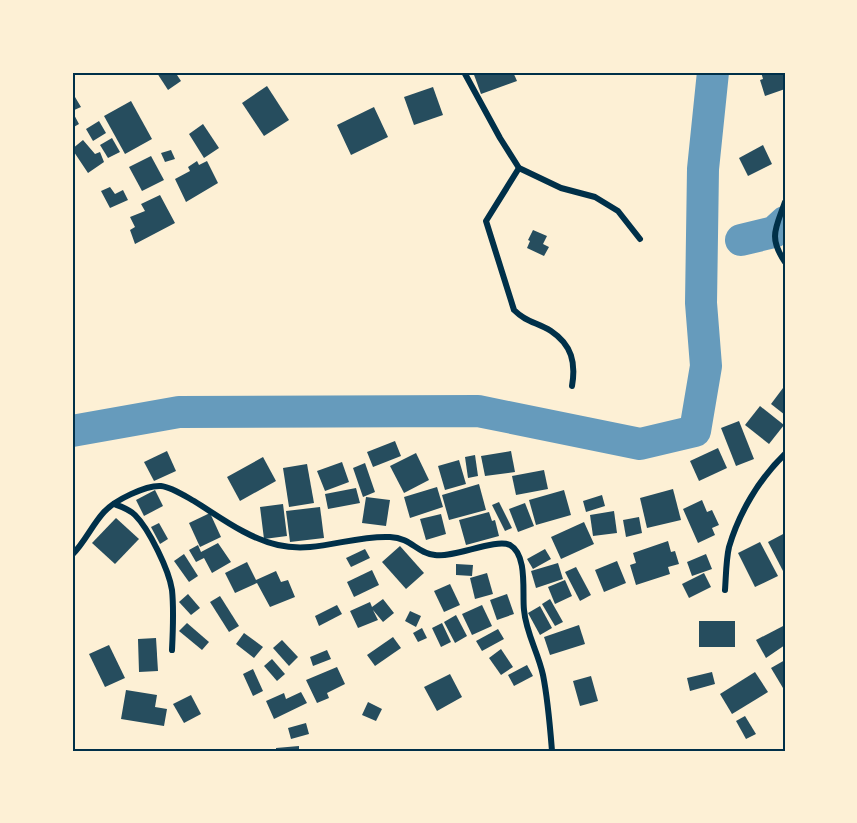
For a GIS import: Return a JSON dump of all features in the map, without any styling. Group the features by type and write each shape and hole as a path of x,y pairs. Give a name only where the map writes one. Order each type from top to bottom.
{"street":[{"path":"464,72 519,168 561,188 596,197 618,211 640,239"},
{"path":"519,168 486,221 514,310 524,319 550,331 560,339 573,358 575,366 572,386"},
{"path":"785,202 774,232 776,249 785,262"},
{"path":"725,590 729,549 738,525 755,490 785,454"},
{"path":"72,555 104,511 145,488 162,486 184,495 237,528 278,545 310,547 366,538 390,537 406,539 422,552 434,555 452,554 498,543 510,545 517,553 523,569 523,607 526,628 543,672 552,751"},
{"path":"114,504 124,507 142,523 166,571 171,587 172,650"}],"building":[{"path":"175,72 181,81 168,90 157,73"},
{"path":"473,72 513,72 517,81 481,94"},
{"path":"761,72 784,72 785,89 765,96 760,80 763,79"},
{"path":"267,86 289,120 264,136 242,103"},
{"path":"433,87 443,115 414,125 404,97"},
{"path":"75,97 81,107 72,111 72,98"},
{"path":"131,101 152,139 125,154 104,116"},
{"path":"374,107 388,137 351,155 337,125"},
{"path":"72,111 79,124 72,128"},
{"path":"99,121 106,133 93,141 86,129"},
{"path":"203,124 219,148 204,158 189,134"},
{"path":"112,138 120,152 108,158 100,145"},
{"path":"83,140 95,154 100,152 104,162 88,173 72,149"},
{"path":"763,145 772,164 748,176 739,158"},
{"path":"171,150 175,159 165,162 161,153"},
{"path":"151,156 164,180 142,191 129,167"},
{"path":"197,161 199,165 207,161 218,183 186,202 175,179 190,171 188,167"},
{"path":"110,187 115,194 123,190 128,200 110,208 101,191"},
{"path":"160,195 175,223 135,244 130,230 135,227 130,217 145,211 141,204"},
{"path":"533,230 547,236 543,244 549,247 544,256 527,248"},
{"path":"783,388 785,390 785,415 771,404"},
{"path":"760,406 784,425 769,444 745,425"},
{"path":"739,421 754,459 736,466 721,428"},
{"path":"395,441 401,456 373,467 367,452"},
{"path":"718,448 727,468 699,481 690,461"},
{"path":"167,451 176,471 154,481 144,462"},
{"path":"511,451 515,472 485,476 481,456"},
{"path":"416,453 429,480 404,493 390,466"},
{"path":"475,455 478,476 468,478 465,457"},
{"path":"263,457 276,481 240,501 227,477"},
{"path":"459,460 466,484 445,490 438,466"},
{"path":"342,462 349,482 325,491 317,471"},
{"path":"365,463 375,492 363,497 353,468"},
{"path":"307,464 314,503 289,507 283,468"},
{"path":"544,470 548,489 516,495 512,476"},
{"path":"479,484 486,510 449,520 442,495"},
{"path":"437,487 443,507 410,518 404,497"},
{"path":"356,488 360,503 328,509 325,494"},
{"path":"673,489 681,520 647,528 640,498"},
{"path":"155,490 163,506 144,516 136,500"},
{"path":"564,490 571,515 536,525 529,500"},
{"path":"602,495 605,506 586,512 583,501"},
{"path":"366,497 390,500 386,526 362,523"},
{"path":"702,500 707,512 712,510 719,525 712,528 715,535 698,543 683,509"},
{"path":"499,502 512,528 505,531 492,505"},
{"path":"525,503 534,526 518,532 509,509"},
{"path":"283,504 287,536 264,539 260,507"},
{"path":"320,507 324,538 290,542 286,511"},
{"path":"614,511 617,533 593,536 590,515"},
{"path":"489,512 492,521 495,520 499,536 466,545 459,520"},
{"path":"210,513 221,537 200,547 189,523"},
{"path":"441,514 446,534 426,540 420,519"},
{"path":"639,517 642,533 626,537 623,520"},
{"path":"116,518 139,539 115,564 92,543"},
{"path":"584,522 594,544 561,559 551,537"},
{"path":"159,523 168,539 160,544 151,527"},
{"path":"785,533 785,570 783,571 768,542"},
{"path":"668,541 671,552 675,551 679,564 668,567 670,574 636,585 630,565 636,563 633,553"},
{"path":"760,542 778,576 755,587 738,553"},
{"path":"218,543 231,562 212,573 204,558 196,562 189,550 198,545 201,552"},
{"path":"400,546 424,573 406,589 382,562"},
{"path":"365,549 370,558 351,567 346,558"},
{"path":"545,549 551,559 533,569 527,559"},
{"path":"184,554 198,576 189,582 174,561"},
{"path":"706,554 712,569 692,576 687,562"},
{"path":"617,561 626,583 604,592 595,570"},
{"path":"247,562 256,580 276,571 281,582 288,580 295,597 270,607 257,583 235,593 225,573"},
{"path":"558,563 563,579 536,588 531,571"},
{"path":"456,564 473,565 472,576 456,575"},
{"path":"576,567 591,595 580,601 565,572"},
{"path":"372,570 379,585 354,597 347,582"},
{"path":"487,573 493,594 475,599 470,578"},
{"path":"704,573 711,587 689,598 682,584"},
{"path":"565,580 572,596 555,604 548,587"},
{"path":"450,584 460,605 444,612 434,591"},
{"path":"188,594 200,608 191,615 179,602"},
{"path":"507,594 514,614 497,620 490,600"},
{"path":"220,596 239,626 229,632 210,602"},
{"path":"383,599 394,613 383,622 373,610 378,620 358,628 350,611 370,602 372,607"},
{"path":"550,599 563,622 555,626 542,604"},
{"path":"337,605 342,614 319,626 315,616"},
{"path":"482,605 492,626 472,635 462,614"},
{"path":"540,606 552,628 540,635 528,613"},
{"path":"410,611 421,616 416,627 405,621"},
{"path":"456,615 467,636 455,643 444,622"},
{"path":"699,621 735,621 735,647 699,647"},
{"path":"187,623 209,642 202,650 179,631"},
{"path":"442,623 451,642 441,647 432,628"},
{"path":"579,625 585,644 550,655 544,637"},
{"path":"785,625 785,645 766,658 756,640"},
{"path":"422,628 427,638 418,642 413,633"},
{"path":"498,629 504,639 482,651 476,641"},
{"path":"244,633 263,647 254,658 236,644"},
{"path":"393,637 401,648 375,666 367,655"},
{"path":"156,638 158,671 139,672 138,639"},
{"path":"282,640 298,657 289,666 273,648"},
{"path":"109,645 125,678 105,687 89,654"},
{"path":"501,649 513,667 501,675 489,658"},
{"path":"327,650 331,659 313,666 310,657"},
{"path":"272,659 285,674 277,681 264,666"},
{"path":"785,660 785,687 783,688 771,668"},
{"path":"527,665 533,676 514,686 508,675"},
{"path":"337,667 345,684 327,693 329,698 317,703 306,680"},
{"path":"253,669 263,691 253,696 243,674"},
{"path":"712,672 715,684 690,691 687,678"},
{"path":"755,672 768,692 732,714 720,694"},
{"path":"450,674 462,697 437,711 424,687"},
{"path":"591,676 598,701 580,706 573,681"},
{"path":"126,690 157,695 155,707 167,709 164,726 121,719"},
{"path":"301,692 307,703 274,719 266,701 284,693 286,699"},
{"path":"191,695 201,714 184,723 173,704"},
{"path":"368,702 382,709 376,721 362,715"},
{"path":"745,716 756,734 746,739 736,721"},
{"path":"306,723 309,734 291,739 288,728"},
{"path":"299,746 299,751 276,751 276,748"}],"waterway":[{"path":"72,431 179,412 478,411 640,444 695,431 706,366 701,303 703,169 713,72"},
{"path":"741,240 774,232 785,222"}]}
